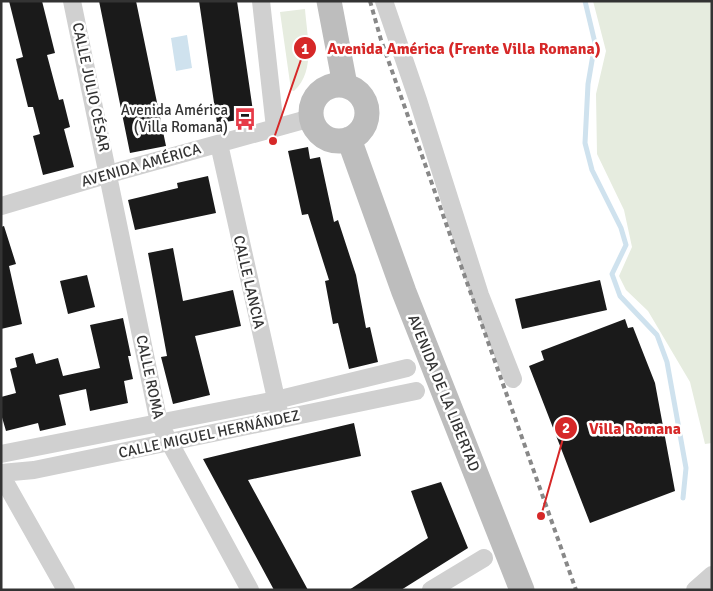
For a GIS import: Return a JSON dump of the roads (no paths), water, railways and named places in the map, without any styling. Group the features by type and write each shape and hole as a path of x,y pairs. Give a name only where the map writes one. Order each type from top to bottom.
{"main road":[{"path":"330,1 345,85"},
{"path":"336,84 345,85 359,93 367,109 364,128 349,140 341,142 325,138 314,128 311,118 311,105 321,91 336,84"},
{"name":"AVENIDA DE LA LIBERTAD","path":"349,140 404,292 522,590"}],"street":[{"name":"CALLE JULIO CÉSAR","path":"72,1 109,174"},
{"path":"261,1 275,128"},
{"path":"384,1 418,100 480,295 513,379"},
{"name":"AVENIDA AMÉRICA","path":"1,206 311,118"},
{"name":"CALLE LANCIA","path":"219,144 280,419"},
{"name":"CALLE ROMA","path":"109,174 159,423 250,590"},
{"name":"CALLE MIGUEL HERNÁNDEZ","path":"1,454 276,400 407,368"},
{"name":"CALLE MIGUEL HERNÁNDEZ","path":"1,474 34,470 416,391"},
{"path":"1,474 66,590"},
{"path":"431,590 484,558"},
{"path":"695,590 712,575"}],"water":[{"path":"187,35 192,68 176,71 171,38"}],"waterway":[{"path":"585,1 595,43 588,84 585,143 592,170 621,228 626,245 612,274 620,296 657,335 667,362 686,468 683,498"}],"railway":[{"path":"370,1 381,40 576,590"}],"place":[{"name":"Avenida América (Villa Romana)","path":"245,119"},
{"name":"Avenida América (Frente Villa Romana)","path":"273,141"},
{"name":"Villa Romana","path":"541,516"}]}
